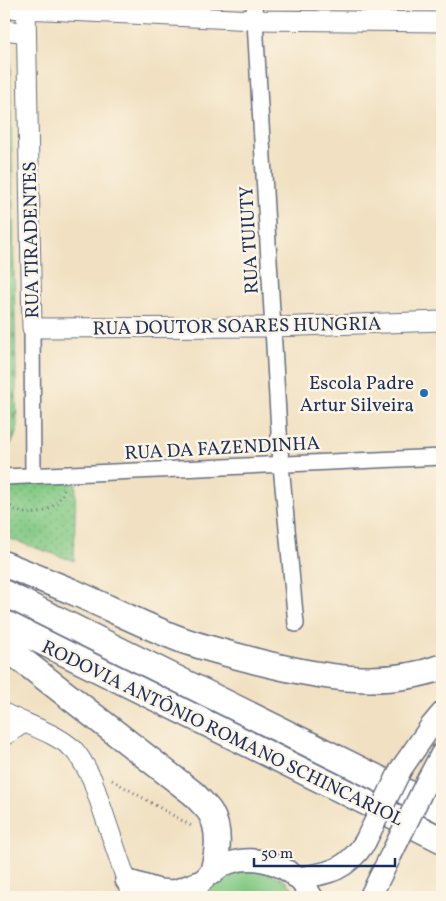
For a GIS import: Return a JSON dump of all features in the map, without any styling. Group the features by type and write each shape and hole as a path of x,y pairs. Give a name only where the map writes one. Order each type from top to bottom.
{"highway":[{"path":"4,564 181,639 220,652 296,671 357,680 402,678 426,673 442,667"},
{"name":"RODOVIA ANTÔNIO ROMANO SCHINCARIOL","path":"4,593 442,810"},
{"name":"RODOVIA ANTÔNIO ROMANO SCHINCARIOL","path":"4,623 442,840"},
{"path":"4,646 194,794 210,812 216,826 217,852 201,883"}],"main road":[{"path":"299,878 320,875 347,864 358,853 401,768 442,712"},
{"path":"370,897 442,752"},
{"path":"129,889 174,892 201,883 234,862 257,860 279,866 299,878 312,897"}],"street":[{"path":"4,8 26,6 254,12 442,22"},
{"name":"RUA TIRADENTES","path":"26,6 33,476"},
{"name":"RUA TUIUTY","path":"254,12 281,465 296,624"},
{"path":"4,30 20,32 26,36"},
{"name":"RUA DOUTOR SOARES HUNGRIA","path":"32,328 273,327 442,321"},
{"name":"RUA DA FAZENDINHA","path":"4,477 442,458"},
{"path":"4,713 61,739 74,750 84,763 92,778 129,889"},
{"path":"4,736 24,723"}],"path":[{"path":"4,499 15,509 23,513 42,513 58,502 62,494 66,474"},
{"path":"84,763 218,841"}],"green space":[{"path":"4,49 10,60 17,432 12,443 4,448"},
{"path":"4,481 76,481 74,561 4,537"},
{"path":"250,869 279,877 301,897 202,897 212,885 223,878"}],"place":[{"name":"Escola Padre Artur Silveira","path":"424,393"}]}
